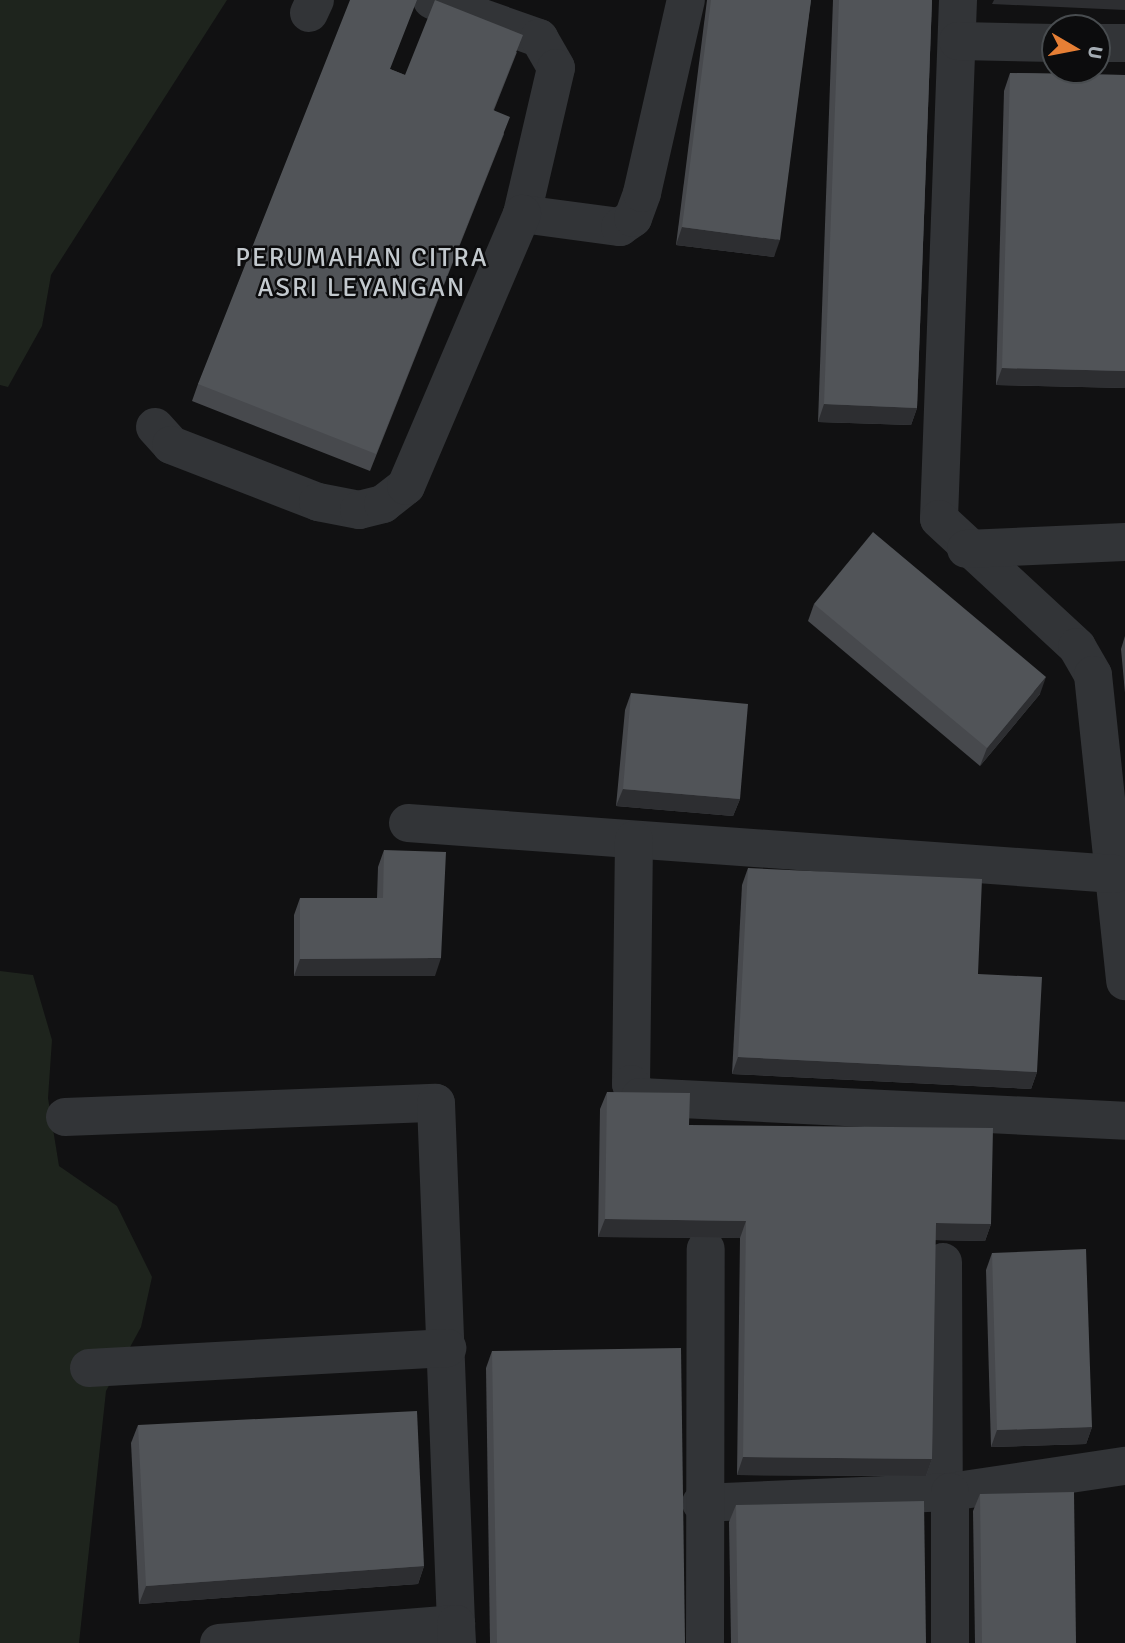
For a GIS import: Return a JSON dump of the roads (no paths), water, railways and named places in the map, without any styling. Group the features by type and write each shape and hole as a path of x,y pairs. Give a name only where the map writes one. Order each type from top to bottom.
{"street":[{"path":"155,427 171,445 318,502 359,510 383,503 406,486 522,214 556,68 539,38 432,0"},
{"path":"522,214 620,227 633,218 679,49 685,0"},
{"path":"958,0 937,506 946,529 966,550 1077,647 1093,676 1125,981"},
{"path":"958,41 1041,43"},
{"path":"966,550 1125,542"},
{"path":"408,823 1114,874"},
{"path":"634,840 631,1084 640,1097 1125,1121"},
{"path":"65,1118 430,1099 440,1114 456,1634 219,1643"},
{"path":"705,1643 701,1503 706,1249"},
{"path":"943,1262 950,1643"},
{"path":"89,1368 447,1348"},
{"path":"701,1503 947,1492 1125,1466"}],"district":[{"name":"PERUMAHAN CITRA ASRI LEYANGAN","path":"362,274"}]}
